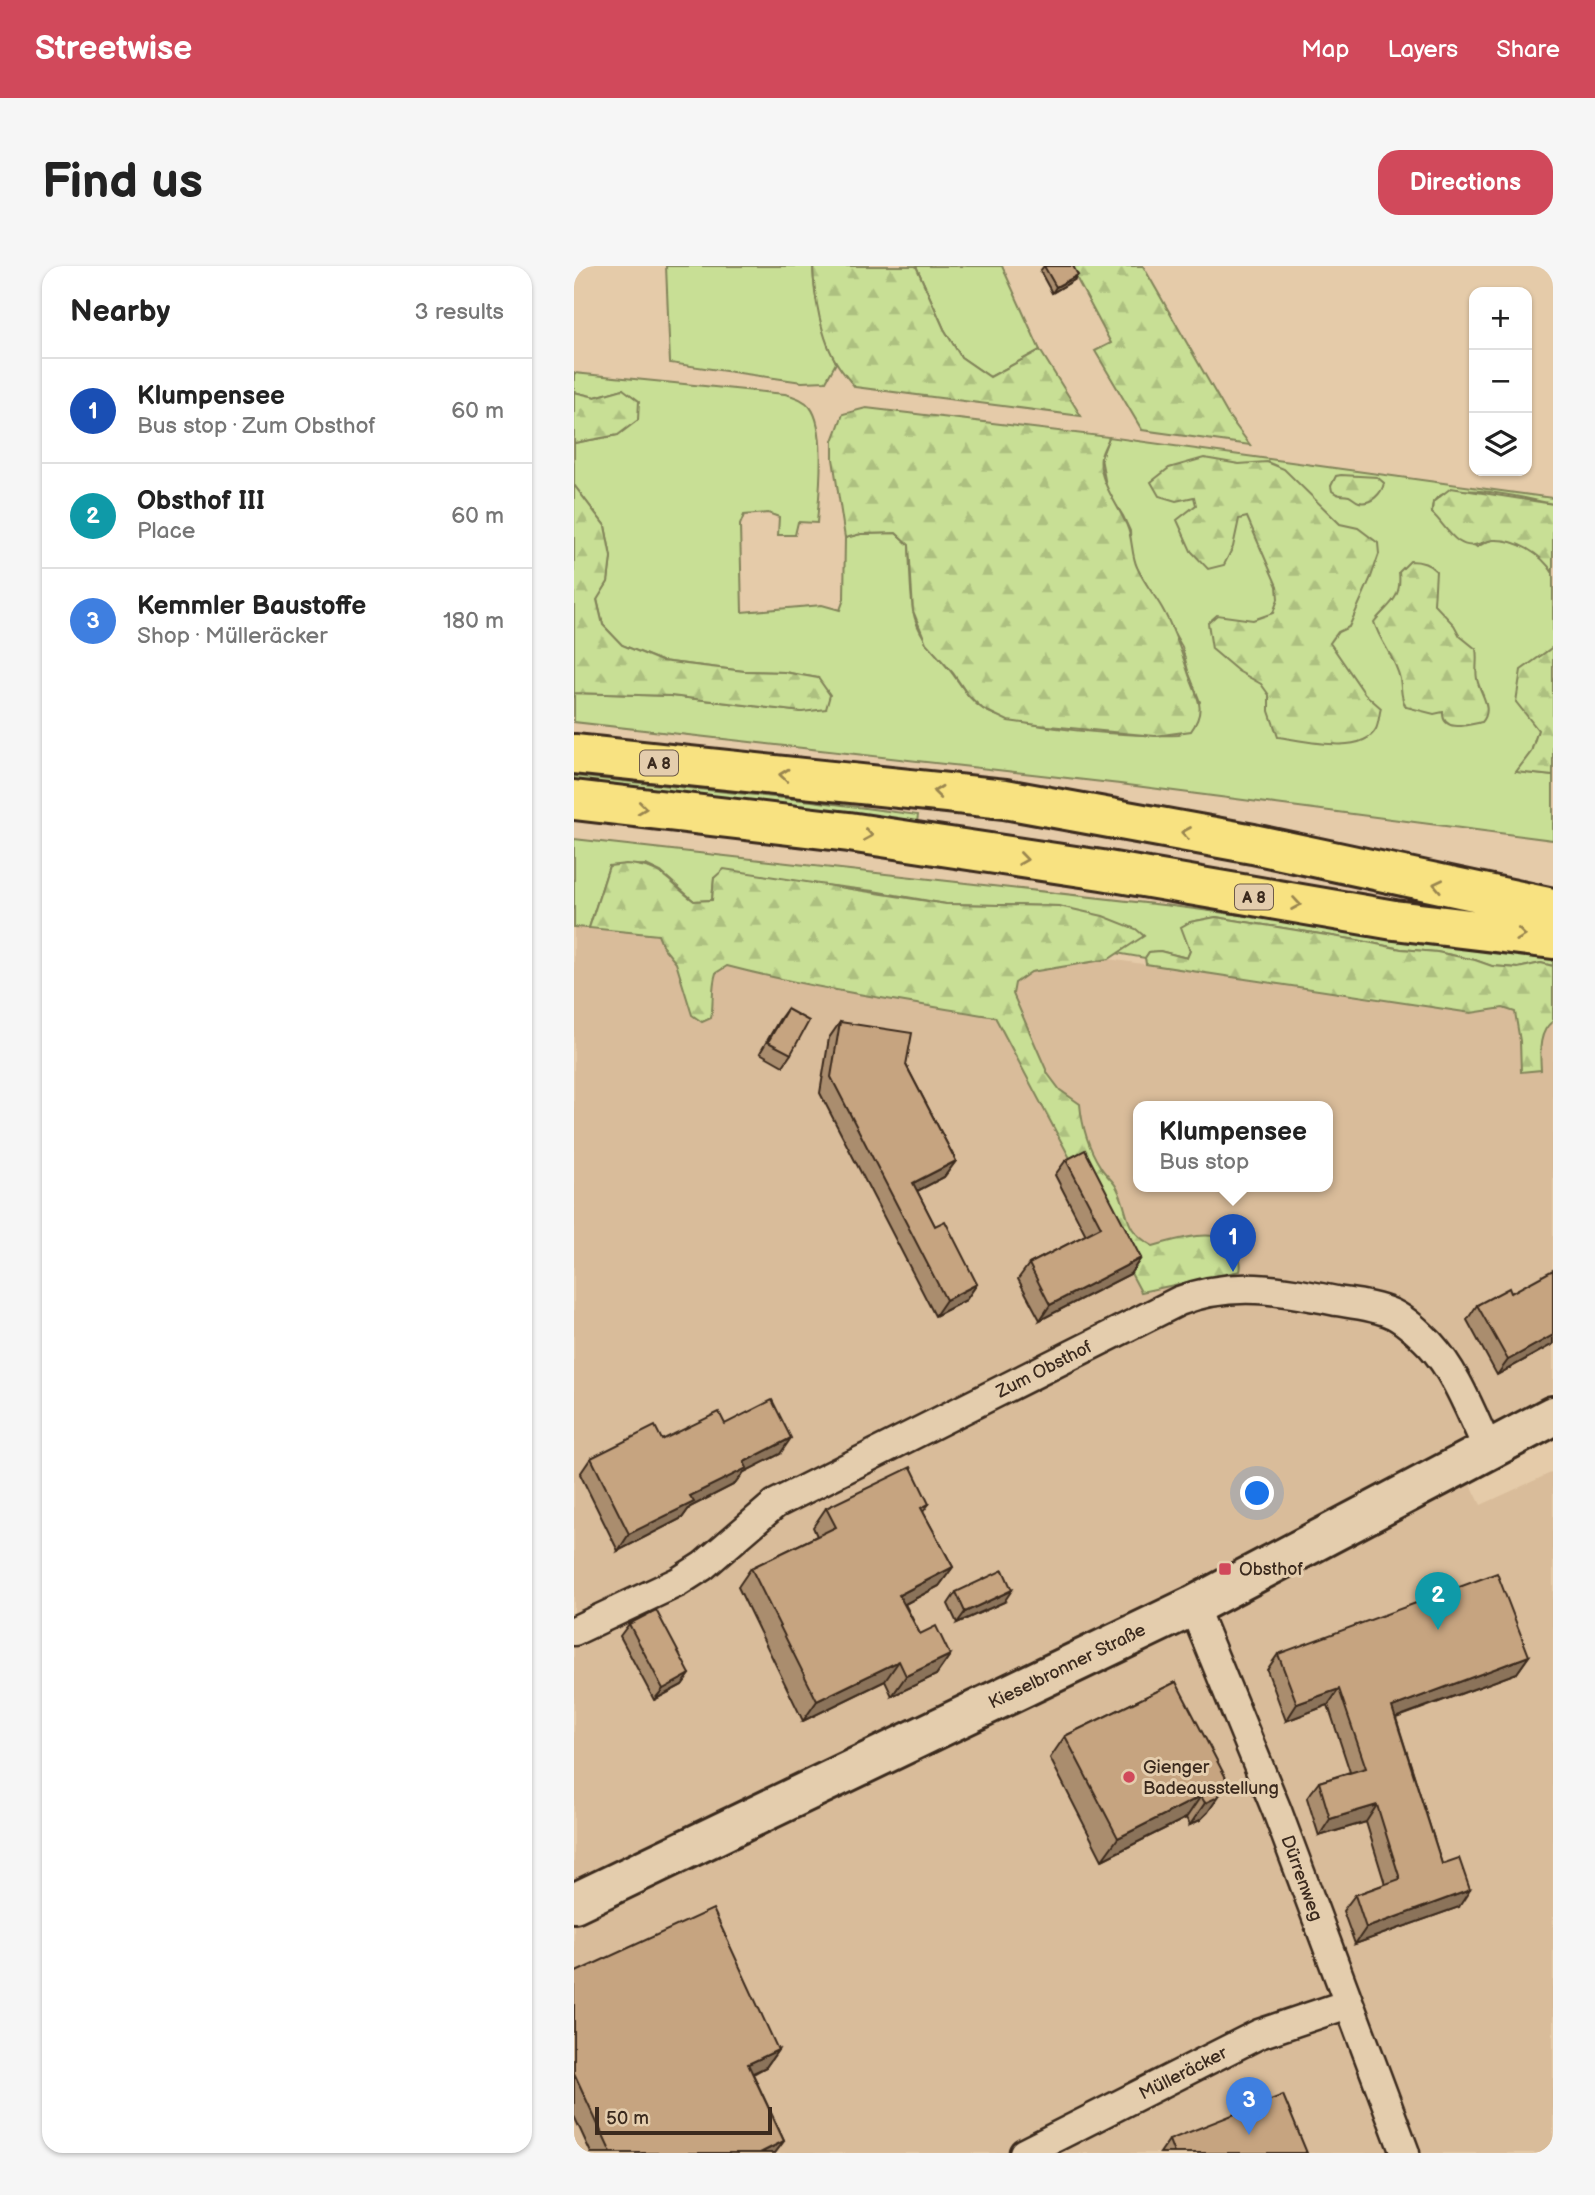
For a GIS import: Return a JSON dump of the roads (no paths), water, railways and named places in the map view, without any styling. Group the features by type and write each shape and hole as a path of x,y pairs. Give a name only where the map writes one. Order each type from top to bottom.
{"highway":[{"name":"A 8","path":"574,754 1005,799 1253,844 1553,908"},
{"name":"A 8","path":"574,800 849,832 1102,870 1394,920 1553,939"}],"street":[{"name":"Zum Obsthof","path":"574,1631 678,1582 703,1566 775,1504 1179,1301 1202,1292 1247,1288 1282,1291 1394,1314 1432,1346 1452,1375 1489,1451"},
{"name":"Kieselbronner Straße","path":"574,1903 1193,1606 1553,1416"},
{"name":"Dürrenweg","path":"1193,1606 1278,1811 1405,2153"},
{"name":"Mülleräcker","path":"1024,2153 1259,2034 1348,2004"}],"place":[{"name":"Klumpensee","path":"1233,1272"},
{"name":"Obsthof","path":"1225,1569"},
{"name":"Obsthof III","path":"1438,1630"},
{"name":"Gienger Badeausstellung","path":"1129,1777"},
{"name":"Kemmler Baustoffe","path":"1249,2135"}]}
